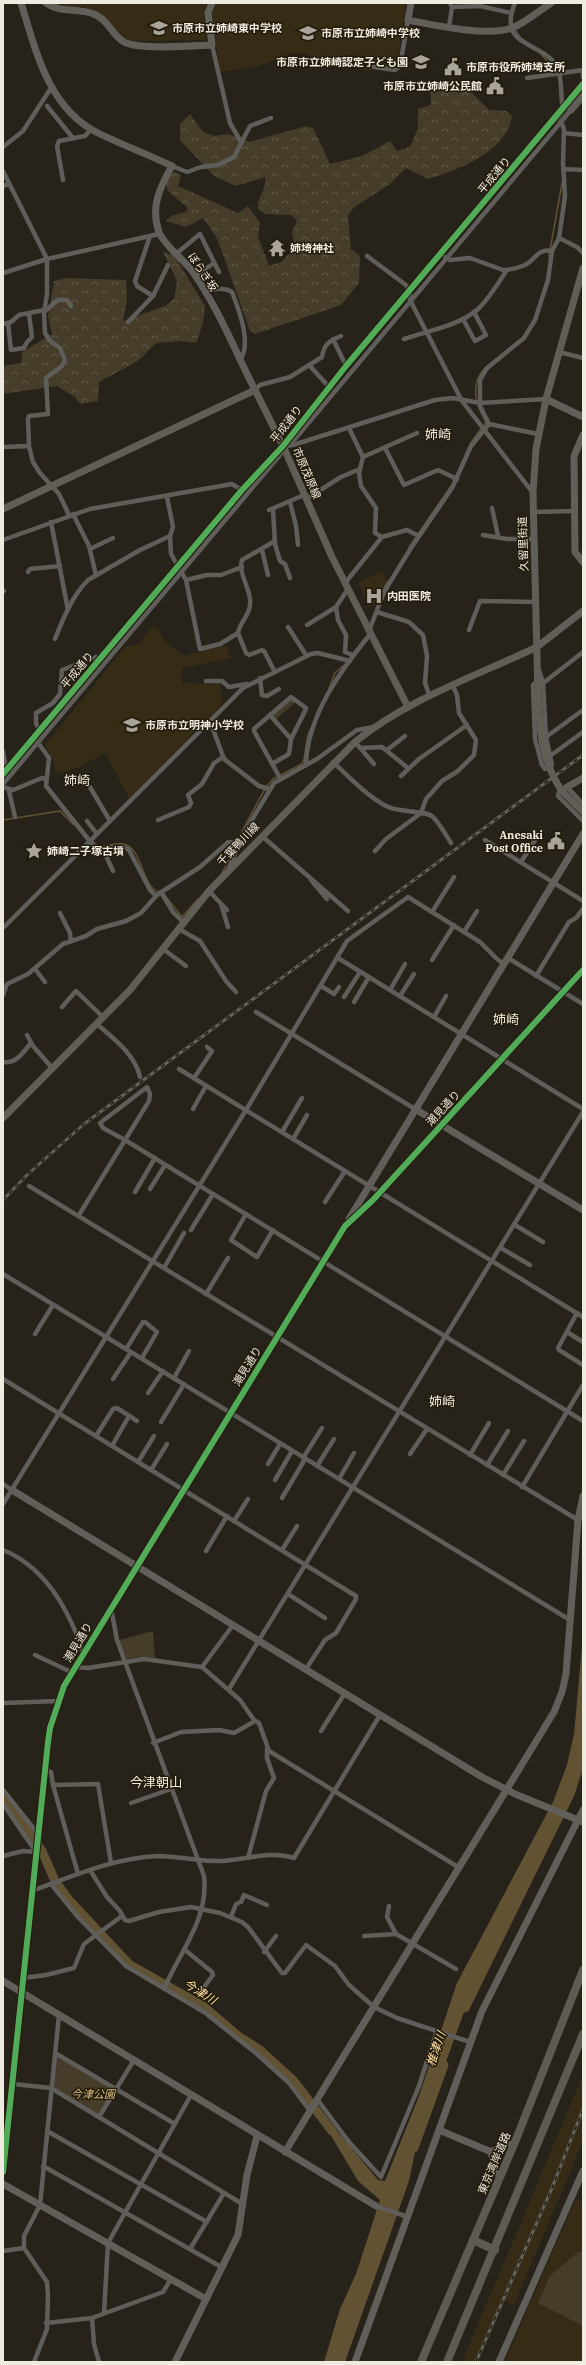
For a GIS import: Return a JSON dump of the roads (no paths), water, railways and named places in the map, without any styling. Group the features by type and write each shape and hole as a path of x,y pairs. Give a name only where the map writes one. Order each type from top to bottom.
{"highway":[{"name":"東京湾岸道路","path":"421,2362 515,2142 583,1970"},
{"path":"447,2362 495,2250 583,2034"},
{"path":"473,2240 495,2250"}],"main road":[{"name":"久留里街道","path":"583,268 546,399 538,434 532,493 537,647 540,683 538,698 541,741 547,766 562,791 583,812"},
{"name":"市原茂原線","path":"255,390 283,446 346,586 408,707"},
{"path":"3,509 255,390"},
{"name":"千葉鴨川線","path":"3,1118 97,1024 164,949 209,891 333,762 355,742 374,727 408,707 537,647"}],"street":[{"path":"21,3 51,88 67,109 91,129 187,172 201,167 218,165 234,157 250,126 271,118"},
{"path":"46,3 59,10 84,11 97,15 124,42 136,46 212,45"},
{"path":"212,3 208,13 212,45 230,123 242,142"},
{"path":"374,67 395,70 400,66 410,3"},
{"path":"515,3 511,13 512,28 520,40 553,62 559,73 563,109"},
{"path":"408,20 449,27 494,30 512,28 551,3"},
{"path":"449,27 451,5 480,5 511,13"},
{"path":"527,78 582,70 583,77"},
{"name":"平成通り","path":"3,784 280,455 283,446 295,439 446,258 558,120 563,109 583,84"},
{"path":"3,147 23,131 51,88"},
{"name":"平成通り","path":"3,774 5,765 34,738 242,490 283,446 346,366 410,291 440,253 558,120 571,110 583,96"},
{"path":"47,106 73,138"},
{"path":"489,424 480,403 480,380 482,374 494,362 524,338 535,320 548,280 552,251 559,238 565,196 563,169 564,134 558,120"},
{"path":"64,180 58,143 59,141 85,136 91,129"},
{"path":"564,134 583,135"},
{"path":"3,273 47,260 159,234 156,219 156,202 159,190 172,166"},
{"path":"563,169 583,170"},
{"path":"3,171 47,260 47,294 44,311 45,333 50,341 60,348 65,360 62,366 46,378 48,414 29,416 29,446 36,466 53,486 90,549 96,575"},
{"path":"3,186 9,184"},
{"name":"ぼらぎ坂","path":"159,234 195,276 205,292 255,390"},
{"path":"176,253 200,234 219,272"},
{"path":"150,236 135,281 137,286 153,296"},
{"path":"559,238 576,247 583,253"},
{"path":"440,253 450,260 470,258 507,270 524,265 541,251 552,251"},
{"path":"367,256 406,285 410,291 410,300 462,401 532,493"},
{"path":"195,276 214,264"},
{"path":"128,322 153,296 168,265"},
{"path":"404,339 463,319 474,312 495,288 507,270"},
{"path":"205,292 215,289 226,289 232,292 244,324 244,355 240,361"},
{"path":"29,314 32,337 24,348 11,350 6,323 19,315 44,311 58,300 67,300 70,306"},
{"path":"463,319 475,341 480,340 486,335 474,312"},
{"path":"255,390 260,385 290,377 310,366 322,357 324,345 341,336"},
{"path":"333,339 346,366"},
{"path":"559,352 583,358"},
{"path":"310,366 329,387"},
{"path":"283,446 293,445 435,400 453,398 462,401 480,403 546,399 583,418"},
{"path":"489,424 538,434"},
{"path":"306,764 308,736 335,679 350,661 370,632 384,592 457,478 472,446 489,424"},
{"path":"349,428 362,457 360,469 362,486 376,508 375,533 382,537"},
{"path":"362,457 416,433"},
{"path":"583,435 574,452 575,552 583,562"},
{"path":"3,447 29,446"},
{"path":"385,448 404,485 438,470 457,478"},
{"path":"290,578 285,564 280,561 271,510 305,497 360,469"},
{"path":"3,540 71,515 118,504 167,497 232,484 242,490"},
{"path":"167,497 173,527 170,536 171,554 186,580 200,649 220,644 238,633"},
{"path":"290,502 296,526 298,545"},
{"path":"492,508 498,536"},
{"path":"533,512 574,511"},
{"path":"51,522 68,610"},
{"path":"307,625 336,606 346,586 382,537 407,530 419,536"},
{"path":"483,535 498,536 507,539 534,539"},
{"path":"55,639 68,610 81,587 96,575 140,550 170,536"},
{"path":"90,549 113,538"},
{"path":"275,672 264,651 262,650 249,655 246,653 238,633 240,624 247,617 251,600 242,567 242,560 276,541"},
{"path":"262,550 268,574"},
{"path":"28,572 30,569 60,566"},
{"path":"186,580 207,575 221,575 242,567"},
{"path":"150,600 155,604"},
{"path":"469,630 480,601 536,602"},
{"path":"336,606 338,620 346,635 345,652 353,655"},
{"path":"537,647 583,611"},
{"path":"377,612 409,622 423,635 427,656 425,684 430,697"},
{"path":"288,627 306,655"},
{"path":"540,683 546,737 552,765 545,769 537,750 533,685 540,683 583,652"},
{"path":"3,928 210,720 248,684 275,672 306,655 318,654 350,661"},
{"path":"40,730 36,724 36,713 53,703 60,694 62,670 96,656 99,659"},
{"path":"260,678 262,695 267,696 279,689"},
{"path":"206,681 222,680 229,687 248,684"},
{"path":"375,852 386,839 421,813 426,799 442,781 458,771 474,755 476,740 459,713 457,695 453,686"},
{"path":"272,764 289,754 291,739 306,708 292,697 255,727 254,731 272,764 280,778"},
{"path":"546,737 582,713"},
{"path":"270,715 291,739"},
{"path":"210,720 218,738 223,757 259,786 269,789"},
{"path":"401,776 408,768 467,724"},
{"path":"228,872 244,833 269,789 280,778 306,764 357,730 374,727"},
{"path":"550,756 583,732"},
{"path":"387,750 405,736"},
{"path":"34,738 49,758 45,779 46,786 89,842 96,849 123,847 129,850 150,890 156,896"},
{"path":"355,742 374,764"},
{"path":"360,748 379,746 387,750 408,768"},
{"path":"3,751 5,765 13,772"},
{"path":"158,820 190,807 191,803 188,795 202,784 214,763 223,757"},
{"path":"333,762 356,784 384,805 396,811 421,813 433,817 451,843"},
{"path":"9,791 42,778 45,779"},
{"path":"583,778 566,788 583,804"},
{"path":"3,787 9,791 15,817"},
{"path":"90,787 110,822"},
{"path":"559,792 558,796 583,821"},
{"path":"87,821 97,834"},
{"path":"345,1226 583,834"},
{"path":"262,836 348,911"},
{"path":"485,840 583,900"},
{"path":"521,862 535,840"},
{"path":"3,995 5,982 36,968 63,944 97,929 136,916 156,896 200,867 228,842 241,843"},
{"path":"112,848 107,858 113,872"},
{"path":"310,877 316,888 327,899"},
{"path":"432,912 454,877"},
{"path":"209,891 227,910"},
{"path":"161,892 181,926 200,941 226,981 236,992"},
{"path":"3,1504 198,1185 246,1110 347,941 408,897 480,942 497,959 506,961 536,976 583,1004"},
{"path":"221,904 228,927"},
{"path":"536,976 570,922 583,909"},
{"path":"464,932 476,911"},
{"path":"60,913 70,933 71,941"},
{"path":"432,960 454,925"},
{"path":"164,949 186,966"},
{"path":"338,958 583,1109"},
{"path":"390,990 405,964"},
{"path":"36,968 45,982"},
{"name":"潮見通り","path":"36,1852 44,1769 50,1728 58,1701 73,1669 323,1261 345,1226 379,1192 583,970"},
{"path":"344,997 360,972"},
{"path":"400,996 414,974"},
{"path":"354,1002 368,977"},
{"path":"321,986 334,994 339,987"},
{"path":"62,1007 76,991 103,1016"},
{"path":"434,1017 446,996"},
{"path":"256,1012 583,1210"},
{"path":"97,1024 125,1049 136,1066 140,1077"},
{"path":"27,1035 31,1043 52,1069"},
{"path":"3,1062 9,1062 19,1058 31,1043"},
{"path":"194,1078 212,1051 208,1047"},
{"path":"179,1069 583,1317"},
{"path":"193,1109 206,1086"},
{"path":"79,1215 125,1140 149,1101 150,1094 147,1087 100,1123 103,1128 125,1140 273,1230 583,1421"},
{"path":"282,1132 302,1098"},
{"path":"229,1689 501,1248 583,1112"},
{"path":"293,1139 307,1115"},
{"path":"135,1192 155,1158"},
{"path":"150,1189 165,1165"},
{"path":"325,1202 345,1171"},
{"path":"29,1186 79,1215 578,1520"},
{"path":"191,1230 213,1194"},
{"path":"246,1214 231,1240 257,1257 273,1230"},
{"path":"515,1225 543,1242"},
{"path":"164,1268 184,1233"},
{"path":"501,1248 530,1265"},
{"path":"206,1294 228,1258"},
{"path":"3,1274 107,1336 280,1444 570,1620"},
{"path":"35,1334 53,1305"},
{"path":"577,1313 558,1348 583,1365"},
{"path":"126,1349 143,1322 145,1322 157,1330 157,1332 142,1358"},
{"path":"567,1332 583,1342"},
{"path":"113,1380 131,1352"},
{"path":"174,1378 189,1352"},
{"path":"148,1393 163,1371"},
{"path":"3,1379 353,1594 356,1599 336,1633 325,1640 306,1669"},
{"path":"161,1422 184,1384"},
{"path":"522,1487 583,1385"},
{"path":"96,1436 113,1409 117,1408 137,1421"},
{"path":"112,1446 129,1416"},
{"path":"470,1455 489,1423"},
{"path":"282,1498 322,1428"},
{"path":"410,1454 427,1429"},
{"path":"487,1465 508,1431"},
{"path":"138,1462 154,1436"},
{"path":"317,1466 334,1439"},
{"path":"503,1475 524,1441"},
{"path":"151,1470 167,1444"},
{"path":"268,1464 280,1444"},
{"path":"276,1480 292,1451"},
{"path":"339,1479 354,1453"},
{"path":"3,1484 505,1790 581,1821"},
{"path":"285,2152 554,1712 562,1692 566,1674 578,1520 583,1496"},
{"path":"234,1521 248,1499"},
{"path":"206,1551 227,1516"},
{"path":"282,1550 297,1526"},
{"path":"3,1550 25,1561 51,1587 68,1615 83,1652"},
{"path":"288,1594 325,1618"},
{"path":"111,1606 117,1640 124,1662 153,1743 199,1860 205,1884 206,1895 199,1923 164,1989"},
{"path":"202,1667 233,1625"},
{"path":"35,1655 73,1669 144,1659 202,1667 229,1689 259,1724 268,1749 267,1758 274,1778 266,1791 248,1858"},
{"path":"321,1731 345,1693"},
{"path":"3,1702 58,1701"},
{"path":"32,1891 111,1863 159,1856 221,1861 278,1854 294,1858 380,1715"},
{"path":"153,1743 181,1732 219,1730 234,1733 256,1722"},
{"path":"268,1749 458,1867"},
{"path":"44,1769 51,1772 76,1875"},
{"path":"53,1785 98,1784 111,1863"},
{"path":"131,1803 171,1789"},
{"path":"3,1790 38,1834"},
{"path":"3,1804 36,1852 3,2172"},
{"path":"355,2362 439,2130 467,2041 581,1821 583,1810"},
{"path":"3,1856 23,1851 36,1852"},
{"path":"90,1870 107,1897 120,1911 122,1916 129,1921 179,1908 191,1907 231,1917 248,1927 264,1952 283,1974 304,1945 308,1946 335,1966 349,1985 374,2007 397,2018 438,2030 467,2041"},
{"path":"51,1884 95,1935 133,1972 204,2012 258,2054 289,2083 310,2111"},
{"path":"231,1917 236,1904 242,1902 244,1895 267,1905"},
{"path":"389,1906 387,1917 396,1934"},
{"path":"23,1978 46,1976 74,1968 82,1947 102,1929 122,1916"},
{"path":"364,1936 396,1934 456,1969"},
{"path":"264,1952 276,1936"},
{"path":"184,1949 212,1972 213,1975 202,1990"},
{"path":"3,1979 257,2136 376,2206 408,2217"},
{"path":"34,2362 47,2329 46,2282 33,2259 24,2248 24,2236 40,2205 59,2015"},
{"path":"317,2099 349,2142 380,2177 418,2086 438,2030"},
{"path":"55,2053 175,2124"},
{"path":"99,2117 134,2060"},
{"path":"13,2084 51,2088 244,2205"},
{"path":"104,2313 108,2243 191,2095"},
{"path":"439,2130 489,2151 515,2142"},
{"path":"47,2132 207,2222"},
{"path":"176,2362 238,2235 244,2205 247,2174 257,2136"},
{"path":"489,2151 499,2180"},
{"path":"43,2166 223,2268"},
{"path":"499,2362 583,2170"},
{"path":"3,2184 206,2299"},
{"path":"190,2249 224,2193"},
{"path":"3,2251 24,2248"},
{"path":"46,2323 92,2318 163,2292 171,2279"},
{"path":"92,2318 94,2344 99,2362"}],"water":[{"path":"583,1635 582,1758 570,1794 468,2001 431,2103 421,2123 409,2181 345,2362 324,2362 340,2309 356,2274 380,2200 358,2181 323,2122 329,2121 378,2180 385,2181 419,2096 457,1983 553,1802 567,1765 574,1734"}],"waterway":[{"path":"515,30 520,37"},
{"path":"540,53 556,71"},
{"path":"549,256 562,183"},
{"path":"470,444 486,422 479,409 476,395 477,381 485,368"},
{"path":"418,534 451,486"},
{"path":"409,547 416,537"},
{"path":"384,588 388,581"},
{"path":"329,688 335,673 344,665"},
{"path":"241,833 266,787 273,779 302,764 305,757 307,739 310,730"},
{"path":"3,820 60,811 74,825"},
{"path":"92,840 98,847 114,844 123,844 130,847 135,852 149,883 153,889 159,892"},
{"path":"222,873 234,850"},
{"path":"163,893 182,917 198,899"},
{"name":"椎津川","path":"465,2008 570,1794 583,1754"},
{"name":"今津川","path":"3,1798 42,1851 55,1881 69,1900 130,1965 203,2006 238,2036 260,2050 293,2080 332,2131"},
{"name":"椎津川","path":"414,2148 444,2065"}],"railway":[{"path":"3,1200 27,1175 84,1124 583,755"},
{"path":"476,2362 552,2188 583,2109"}],"place":[{"name":"市原市立姉崎東中学校","path":"159,28"},
{"name":"市原市立姉崎中学校","path":"308,33"},
{"name":"市原市立姉崎認定子ども園","path":"421,62"},
{"name":"市原市役所姉埼支所","path":"453,67"},
{"name":"市原市立姉崎公民館","path":"495,86"},
{"name":"姉埼神社","path":"277,248"},
{"name":"内田医院","path":"374,596"},
{"name":"市原市立明神小学校","path":"132,725"},
{"name":"Anesaki Post Office","path":"556,841"},
{"name":"姉崎二子塚古墳","path":"34,851"}],"district":[{"name":"姉崎","path":"438,434"},
{"name":"姉崎","path":"77,780"},
{"name":"姉崎","path":"506,1019"},
{"name":"姉崎","path":"442,1401"},
{"name":"今津朝山","path":"156,1782"}],"park label":[{"name":"今津公園","path":"93,2094"}]}
